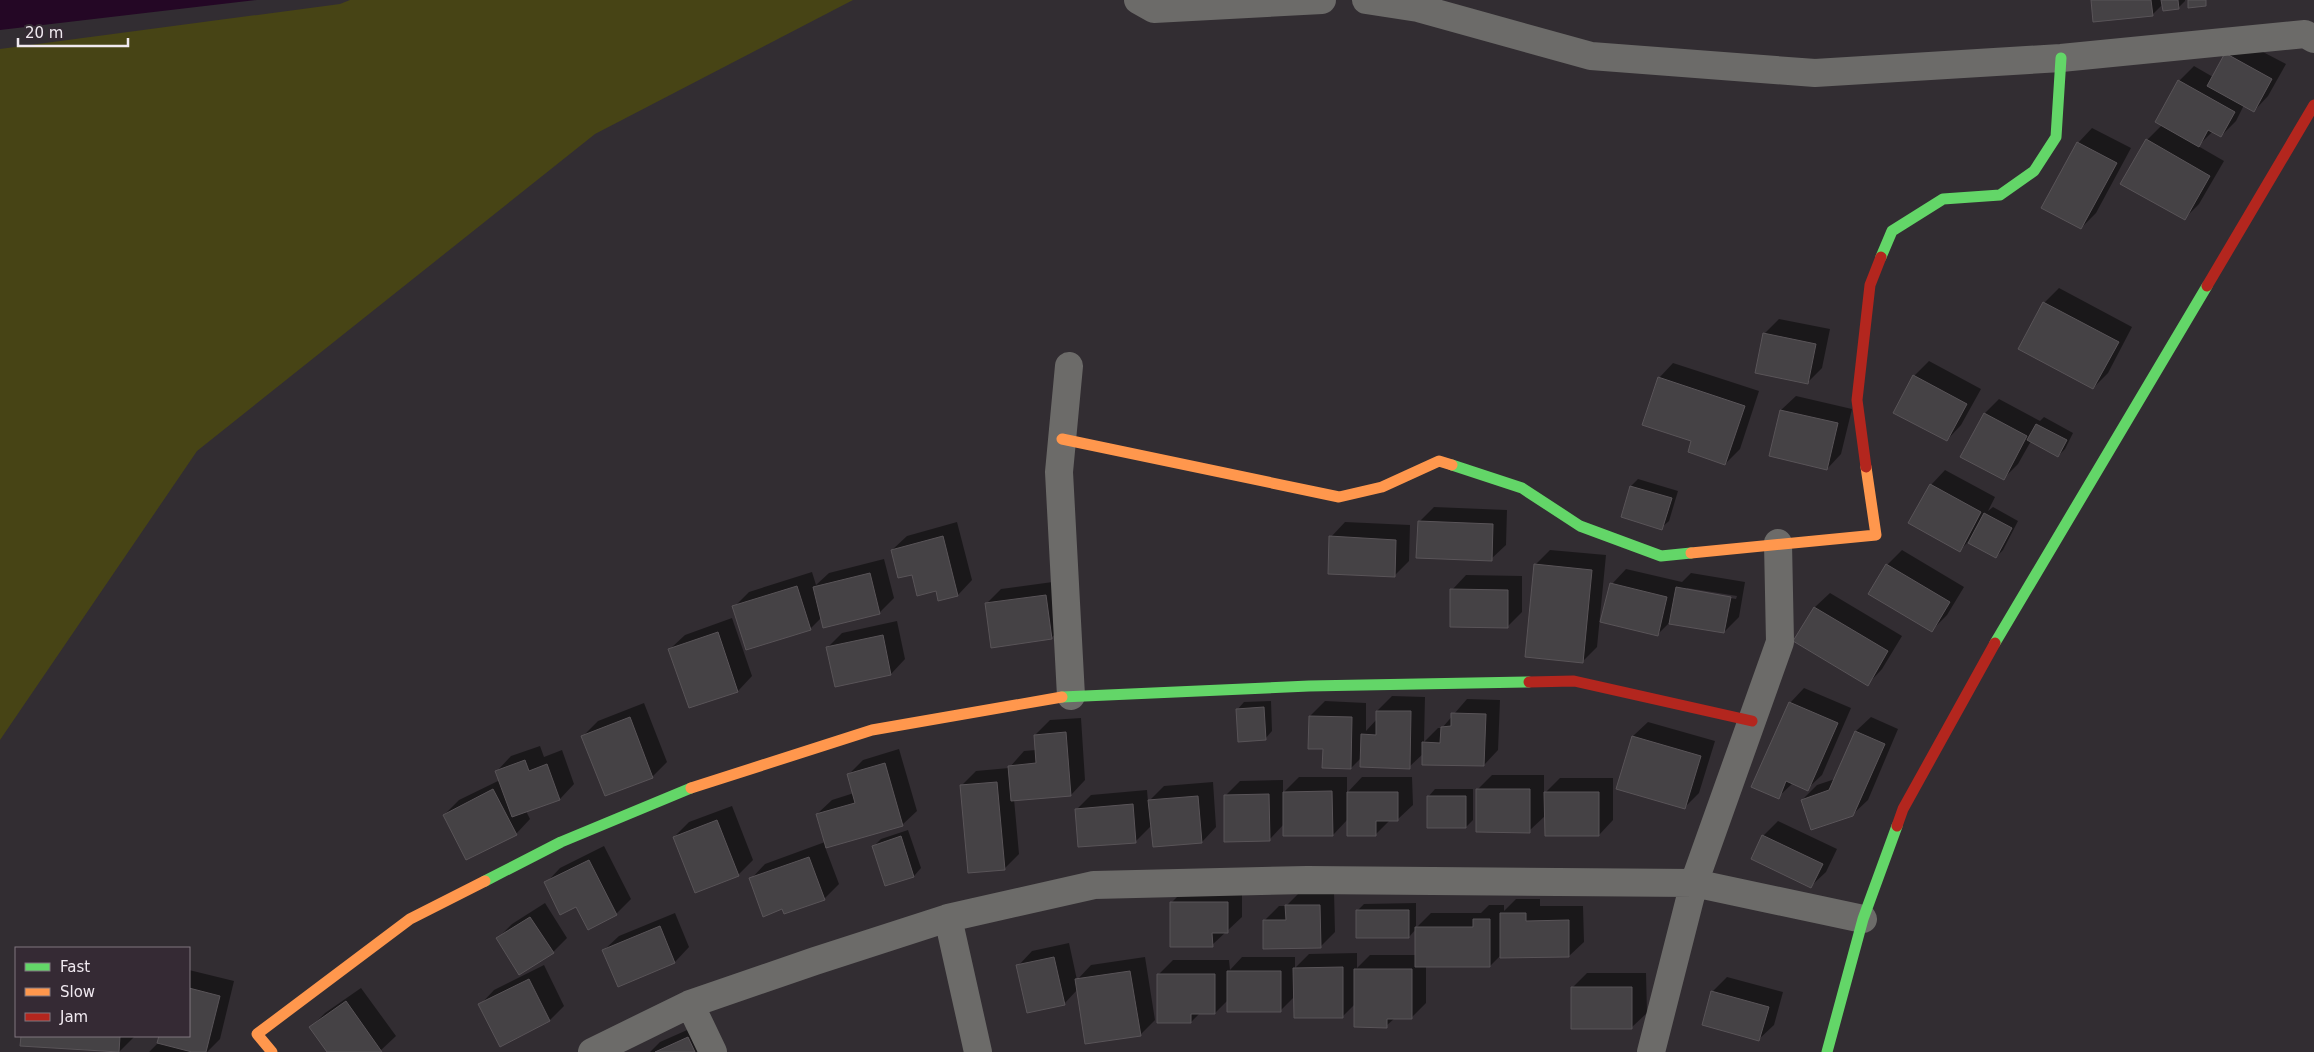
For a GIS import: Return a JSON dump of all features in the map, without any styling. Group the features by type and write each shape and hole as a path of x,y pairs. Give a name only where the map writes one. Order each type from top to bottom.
{"street":[{"path":"1138,0 1154,9 1322,0"},
{"path":"1366,0 1418,8 1591,56 1815,73 2060,58 2305,34 2314,39"},
{"path":"1062,439 1339,497 1382,487 1439,461 1522,488 1580,526 1661,556 1778,543 1876,535 1857,400 1870,285 1892,231 1943,199 2000,195 2034,171 2056,137 2060,58"},
{"path":"1827,1052 1863,919 1903,809 1971,683 2314,106"},
{"path":"1069,366 1059,472 1071,696"},
{"path":"1651,1052 1694,883 1780,642 1778,543"},
{"path":"272,1052 257,1034 410,919 561,842 703,783 872,730 1071,696 1309,686 1574,680 1752,721"},
{"path":"592,1052 690,1004 948,918 1094,885 1307,880 1694,883 1863,919"},
{"path":"948,918 978,1052"},
{"path":"690,1004 712,1052"}],"shaded area":[{"path":"0,0 257,0 0,30"},
{"path":"350,0 853,0 595,134 197,451 0,740 0,49 340,4"}],"building":[{"path":"2091,0 2151,0 2153,16 2093,22"},
{"path":"2161,0 2178,0 2179,9 2163,11"},
{"path":"2188,0 2206,0 2206,6 2188,8"},
{"path":"2225,53 2272,79 2254,112 2207,86"},
{"path":"2178,80 2235,112 2221,137 2208,130 2199,147 2155,122"},
{"path":"2146,139 2210,176 2185,220 2120,184"},
{"path":"2077,142 2117,163 2081,229 2041,208"},
{"path":"2043,302 2119,342 2093,389 2018,349"},
{"path":"1763,333 1816,344 1808,384 1755,373"},
{"path":"1913,375 1967,404 1947,441 1893,413"},
{"path":"1658,377 1745,406 1725,465 1688,452 1691,441 1642,425"},
{"path":"1780,410 1838,423 1827,470 1769,456"},
{"path":"1984,413 2027,436 2004,480 1960,457"},
{"path":"2036,424 2067,440 2058,457 2027,440"},
{"path":"1930,484 1981,512 1960,552 1908,523"},
{"path":"1630,486 1672,498 1662,530 1621,517"},
{"path":"1984,513 2012,528 1996,558 1968,543"},
{"path":"1418,521 1493,524 1492,561 1416,558"},
{"path":"943,536 958,596 938,601 936,591 917,596 912,575 898,578 891,550"},
{"path":"1329,536 1396,540 1395,577 1328,574"},
{"path":"1534,564 1592,570 1583,663 1525,657"},
{"path":"1886,564 1950,602 1932,632 1868,594"},
{"path":"870,573 880,614 823,628 813,587"},
{"path":"1610,583 1667,597 1658,636 1600,622"},
{"path":"797,586 811,630 746,650 732,606"},
{"path":"1676,587 1731,597 1724,633 1669,624"},
{"path":"1450,589 1508,590 1508,628 1450,627"},
{"path":"1046,595 1052,639 991,648 985,603"},
{"path":"1814,607 1888,651 1868,686 1793,641"},
{"path":"718,632 738,692 689,708 668,649"},
{"path":"883,635 891,675 835,687 826,647"},
{"path":"1789,702 1838,723 1808,791 1786,781 1779,799 1751,787"},
{"path":"1264,707 1266,740 1238,742 1236,709"},
{"path":"1376,711 1411,711 1410,769 1360,767 1361,734 1376,735"},
{"path":"1451,713 1486,714 1484,766 1422,765 1422,742 1440,743 1441,727 1451,726"},
{"path":"1309,716 1352,717 1351,769 1322,768 1323,749 1308,749"},
{"path":"630,717 653,778 605,796 581,736"},
{"path":"1855,731 1885,744 1853,816 1811,830 1801,800 1829,790"},
{"path":"1066,732 1071,796 1011,801 1008,766 1036,763 1034,735"},
{"path":"1632,736 1701,756 1685,809 1616,789"},
{"path":"525,760 529,771 547,764 560,800 512,817 495,771"},
{"path":"885,763 903,826 826,848 816,814 855,803 847,774"},
{"path":"997,782 1005,870 968,873 960,785"},
{"path":"493,789 517,835 466,860 443,815"},
{"path":"1476,789 1530,789 1530,833 1476,832"},
{"path":"1332,791 1333,836 1283,836 1283,792"},
{"path":"1347,792 1398,792 1398,821 1376,821 1376,836 1347,836"},
{"path":"1544,792 1599,792 1599,836 1545,836"},
{"path":"1269,794 1270,841 1224,842 1224,795"},
{"path":"1198,796 1202,843 1153,847 1148,800"},
{"path":"1427,796 1466,796 1466,828 1427,828"},
{"path":"1133,804 1136,843 1078,847 1075,809"},
{"path":"717,820 739,876 695,893 673,837"},
{"path":"1762,835 1823,864 1811,888 1751,859"},
{"path":"901,836 914,877 885,886 872,846"},
{"path":"809,857 825,900 784,914 782,909 763,917 749,878"},
{"path":"589,860 617,915 588,930 576,907 560,915 544,882"},
{"path":"1170,902 1228,902 1228,933 1212,933 1213,947 1170,947"},
{"path":"1285,905 1320,905 1321,948 1263,949 1263,920 1286,920"},
{"path":"1356,910 1409,910 1409,938 1356,938"},
{"path":"1500,913 1526,913 1526,921 1569,920 1569,957 1500,958"},
{"path":"530,917 554,953 519,975 496,938"},
{"path":"1473,919 1490,919 1490,967 1415,967 1415,927 1473,927"},
{"path":"660,926 675,963 618,987 602,950"},
{"path":"1054,957 1065,1005 1027,1013 1016,965"},
{"path":"1343,967 1343,1018 1294,1018 1293,968"},
{"path":"1354,969 1412,969 1412,1019 1387,1019 1387,1028 1354,1027"},
{"path":"1130,971 1141,1036 1085,1044 1075,979"},
{"path":"1227,971 1281,971 1281,1012 1227,1012"},
{"path":"1157,974 1215,974 1215,1014 1191,1014 1191,1023 1157,1023"},
{"path":"529,979 550,1021 500,1047 478,1004"},
{"path":"1571,987 1632,987 1632,1029 1571,1029"},
{"path":"190,988 220,996 206,1052 192,1052 157,1043 159,1037 190,1037"},
{"path":"1711,991 1769,1007 1759,1041 1702,1025"},
{"path":"346,1001 382,1052 327,1052 309,1027"},
{"path":"21,1037 120,1037 119,1052 20,1046"},
{"path":"688,1037 695,1052 655,1052"}],"traffic: fast":[{"path":"1881,257 1892,231 1943,199 2000,195 2034,171 2056,137 2061,58"},
{"path":"1995,643 2207,286"},
{"path":"1452,465 1522,488 1580,526 1661,556 1691,553"},
{"path":"1062,697 1309,686 1529,682"},
{"path":"485,881 561,842 691,788"},
{"path":"1827,1052 1863,919 1897,826"}],"traffic: slow":[{"path":"1062,439 1339,497 1382,487 1439,461 1452,465"},
{"path":"1691,553 1876,535 1866,467"},
{"path":"691,788 872,730 1062,697"},
{"path":"272,1052 257,1034 410,919 485,881"}],"traffic: jam":[{"path":"2207,286 2314,105"},
{"path":"1866,467 1857,400 1870,285 1881,257"},
{"path":"1897,826 1903,809 1995,643"},
{"path":"1529,682 1574,681 1752,721"}]}
